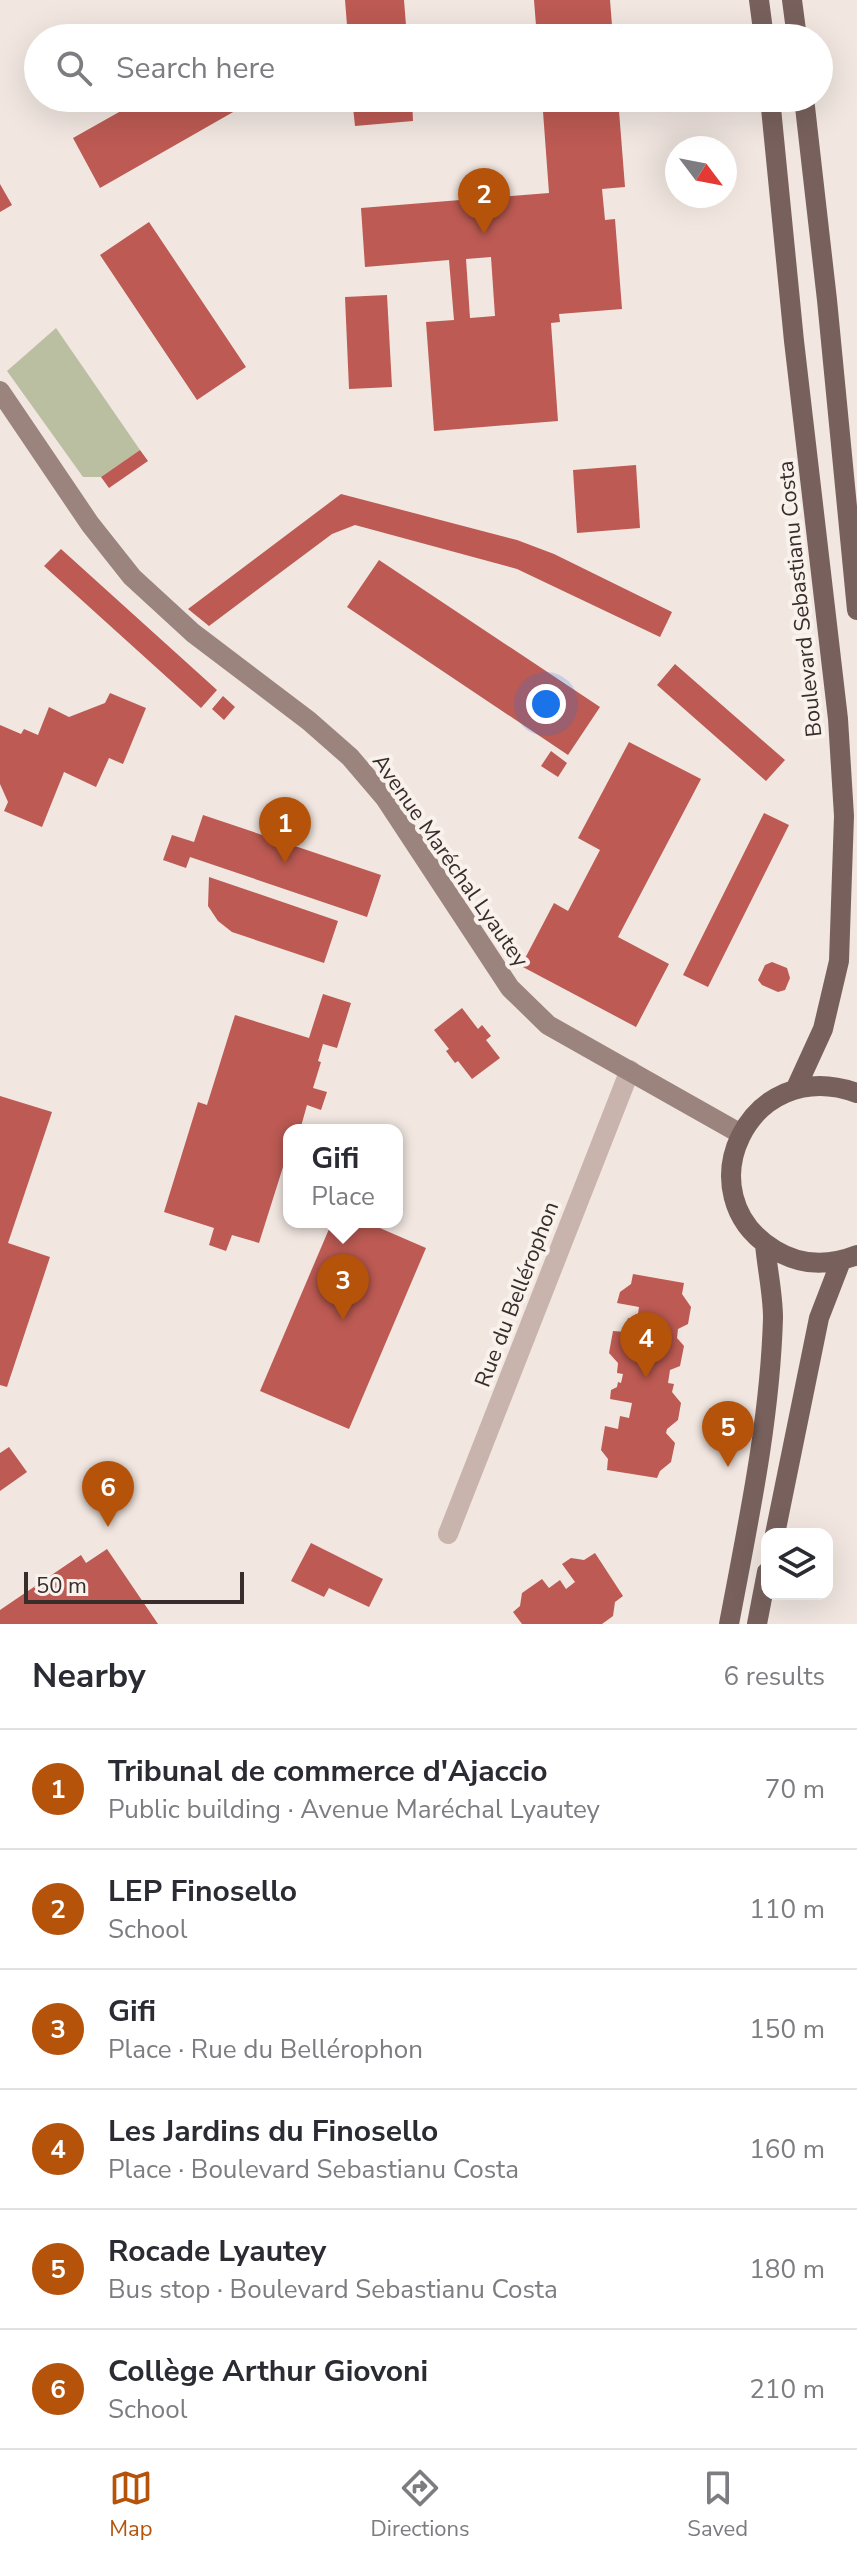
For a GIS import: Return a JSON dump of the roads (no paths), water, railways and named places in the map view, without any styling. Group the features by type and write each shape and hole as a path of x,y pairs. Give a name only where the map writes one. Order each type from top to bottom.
{"main road":[{"path":"759,0 762,24"},
{"path":"792,0 795,24"},
{"name":"Boulevard Sebastianu Costa","path":"771,112 838,719 844,816 839,961 823,1029 796,1088"},
{"path":"806,112 857,610"},
{"path":"849,1258 814,1264 788,1258 765,1244 748,1227 737,1205 732,1181 733,1157 751,1118 764,1105 796,1088 819,1084 857,1093"},
{"path":"729,1624 758,1468 767,1389 773,1315 765,1244"},
{"path":"776,1528 819,1318 849,1258"}],"street":[{"name":"Avenue Maréchal Lyautey","path":"0,391 90,524 132,577 193,633 309,721 350,757 385,798 510,988 548,1025 741,1134"},
{"name":"Rue du Bellérophon","path":"448,1534 630,1070"}],"place":[{"name":"LEP Finosello","path":"484,234"},
{"name":"Tribunal de commerce d'Ajaccio","path":"285,863"},
{"name":"Gifi","path":"343,1320"},
{"name":"Les Jardins du Finosello","path":"646,1378"},
{"name":"Rocade Lyautey","path":"728,1467"},
{"name":"Collège Arthur Giovoni","path":"108,1527"}]}
